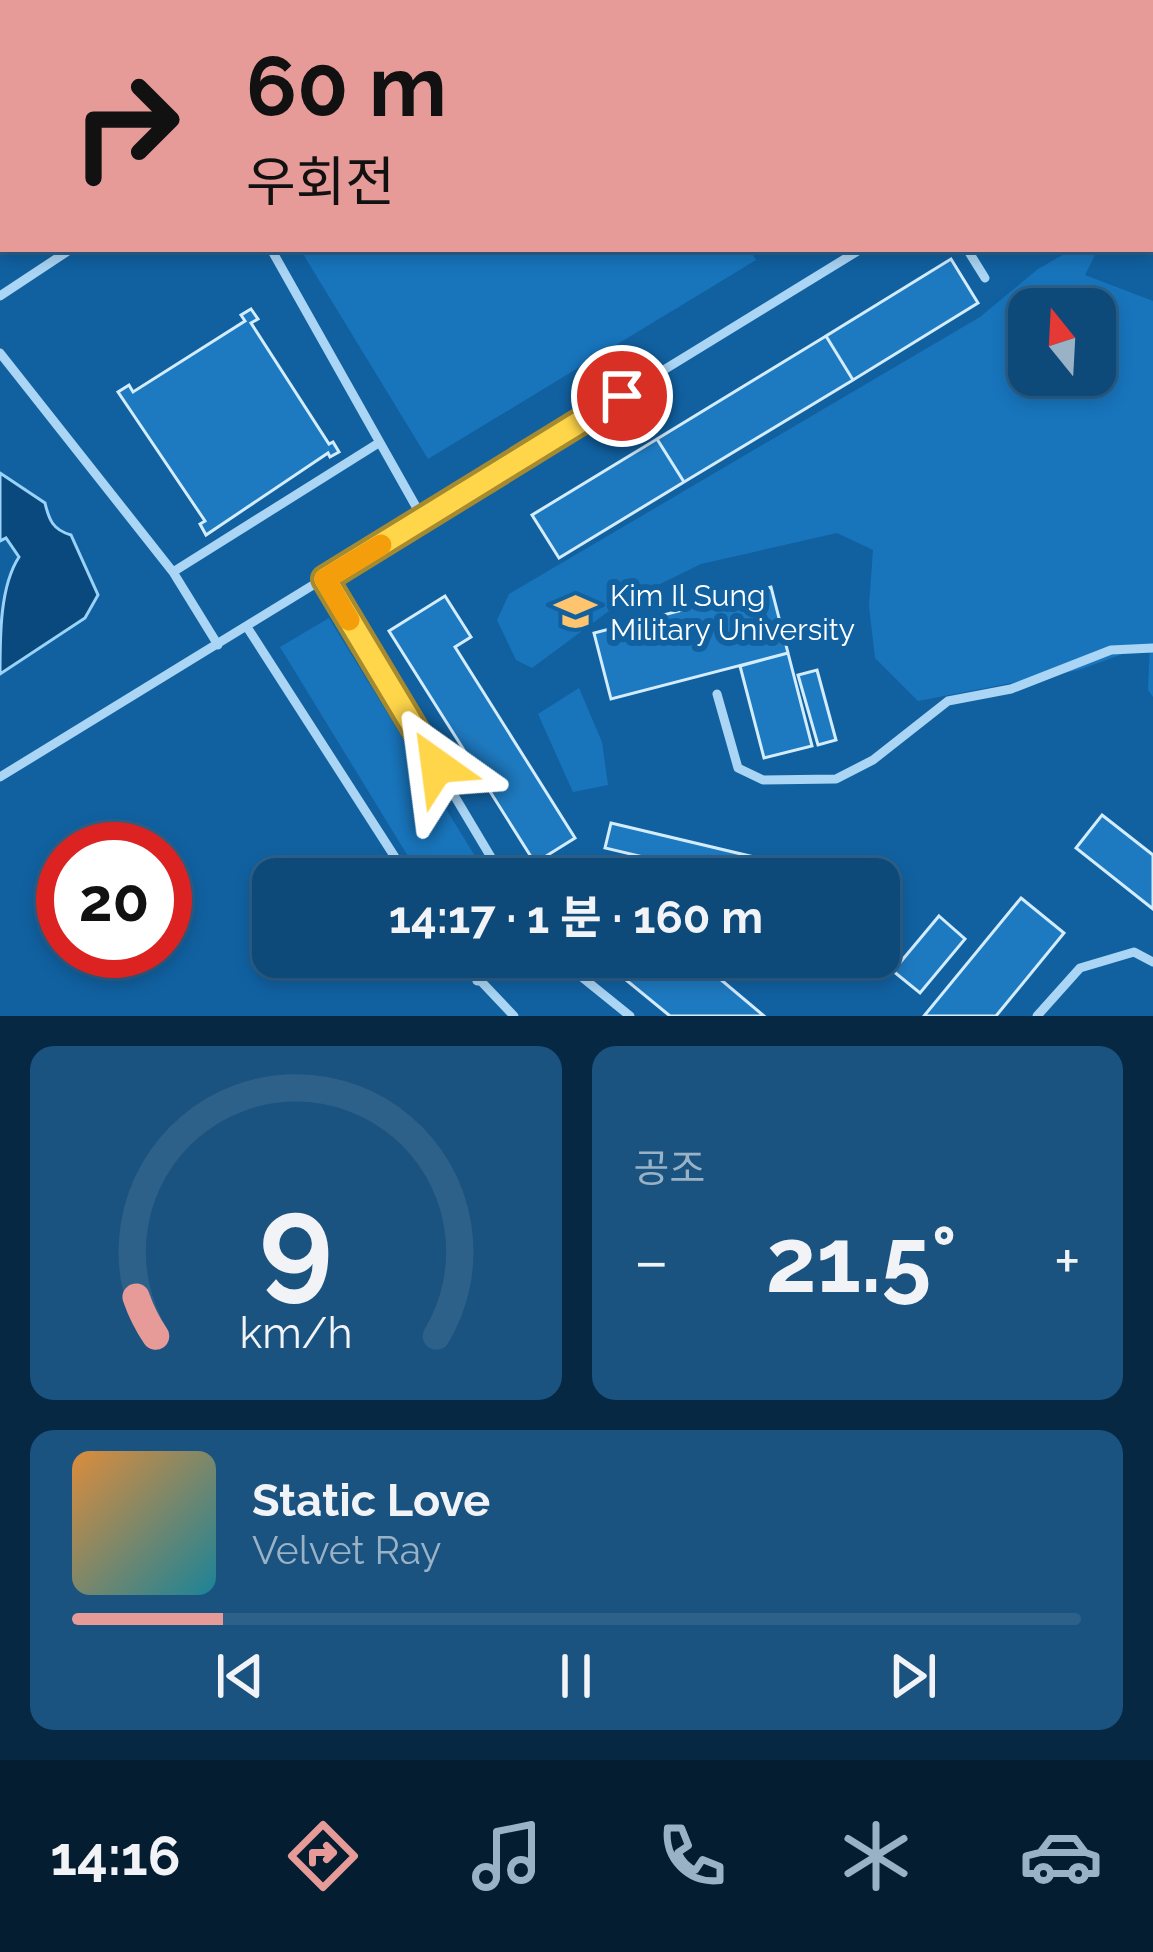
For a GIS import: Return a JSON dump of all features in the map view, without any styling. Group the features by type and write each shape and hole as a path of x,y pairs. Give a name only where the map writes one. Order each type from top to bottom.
{"lane":[{"path":"0,296 66,252"},
{"path":"273,252 377,445 423,519"},
{"path":"0,777 856,252"},
{"path":"969,252 985,278"},
{"path":"0,352 172,572 218,645"},
{"path":"172,572 377,445"},
{"path":"325,579 491,858"},
{"path":"248,627 396,858"},
{"path":"717,694 738,769 764,780 836,779 873,760 948,701 1011,688 1112,650 1153,648"},
{"path":"1037,1016 1080,968 1134,952 1153,962"},
{"path":"476,978 514,1016"},
{"path":"478,981 481,978"},
{"path":"583,978 630,1016"}],"shaded area":[{"path":"302,252 751,252 756,260 428,459"},
{"path":"1068,252 1096,252 1085,275 1153,301 1153,697 1148,690 1150,644 1079,670 918,701 875,658 869,606 873,550 837,533 701,564 617,605 532,668 516,660 497,620 509,594 980,317 1008,294 1008,396 1116,396 1116,288 1015,288"},
{"path":"0,473 45,503 53,523 71,535 98,595 85,618 0,674 5,596 19,557 6,538 0,541"},
{"path":"329,618 476,858 409,858 280,647"},
{"path":"579,688 602,742 608,785 573,792 538,714"}],"building":[{"path":"951,259 978,303 853,380 826,336"},
{"path":"251,309 258,319 251,323 329,444 333,442 339,452 330,457 328,453 206,535 200,524 205,521 118,392 129,385 133,392 245,321 241,315"},
{"path":"826,336 853,380 684,482 657,439"},
{"path":"657,439 684,482 559,558 532,515"},
{"path":"771,587 788,653 611,699 594,633"},
{"path":"445,596 471,637 455,647 575,838 543,858 532,858 389,631"},
{"path":"788,653 812,746 764,758 740,666"},
{"path":"817,670 836,740 818,745 798,675"},
{"path":"1102,815 1153,855 1153,909 1076,848"},
{"path":"611,823 758,858 647,858 605,848"},
{"path":"1021,898 1064,933 996,1016 924,1016"},
{"path":"939,916 965,939 920,993 900,977 900,963"},
{"path":"624,978 719,978 764,1016 670,1016"}],"slow traffic":[{"path":"349,620 325,579 381,545"}],"place":[{"name":"Kim Il Sung Military University","path":"576,612"}],"route":[{"path":"437,766 325,579 622,396"}]}
